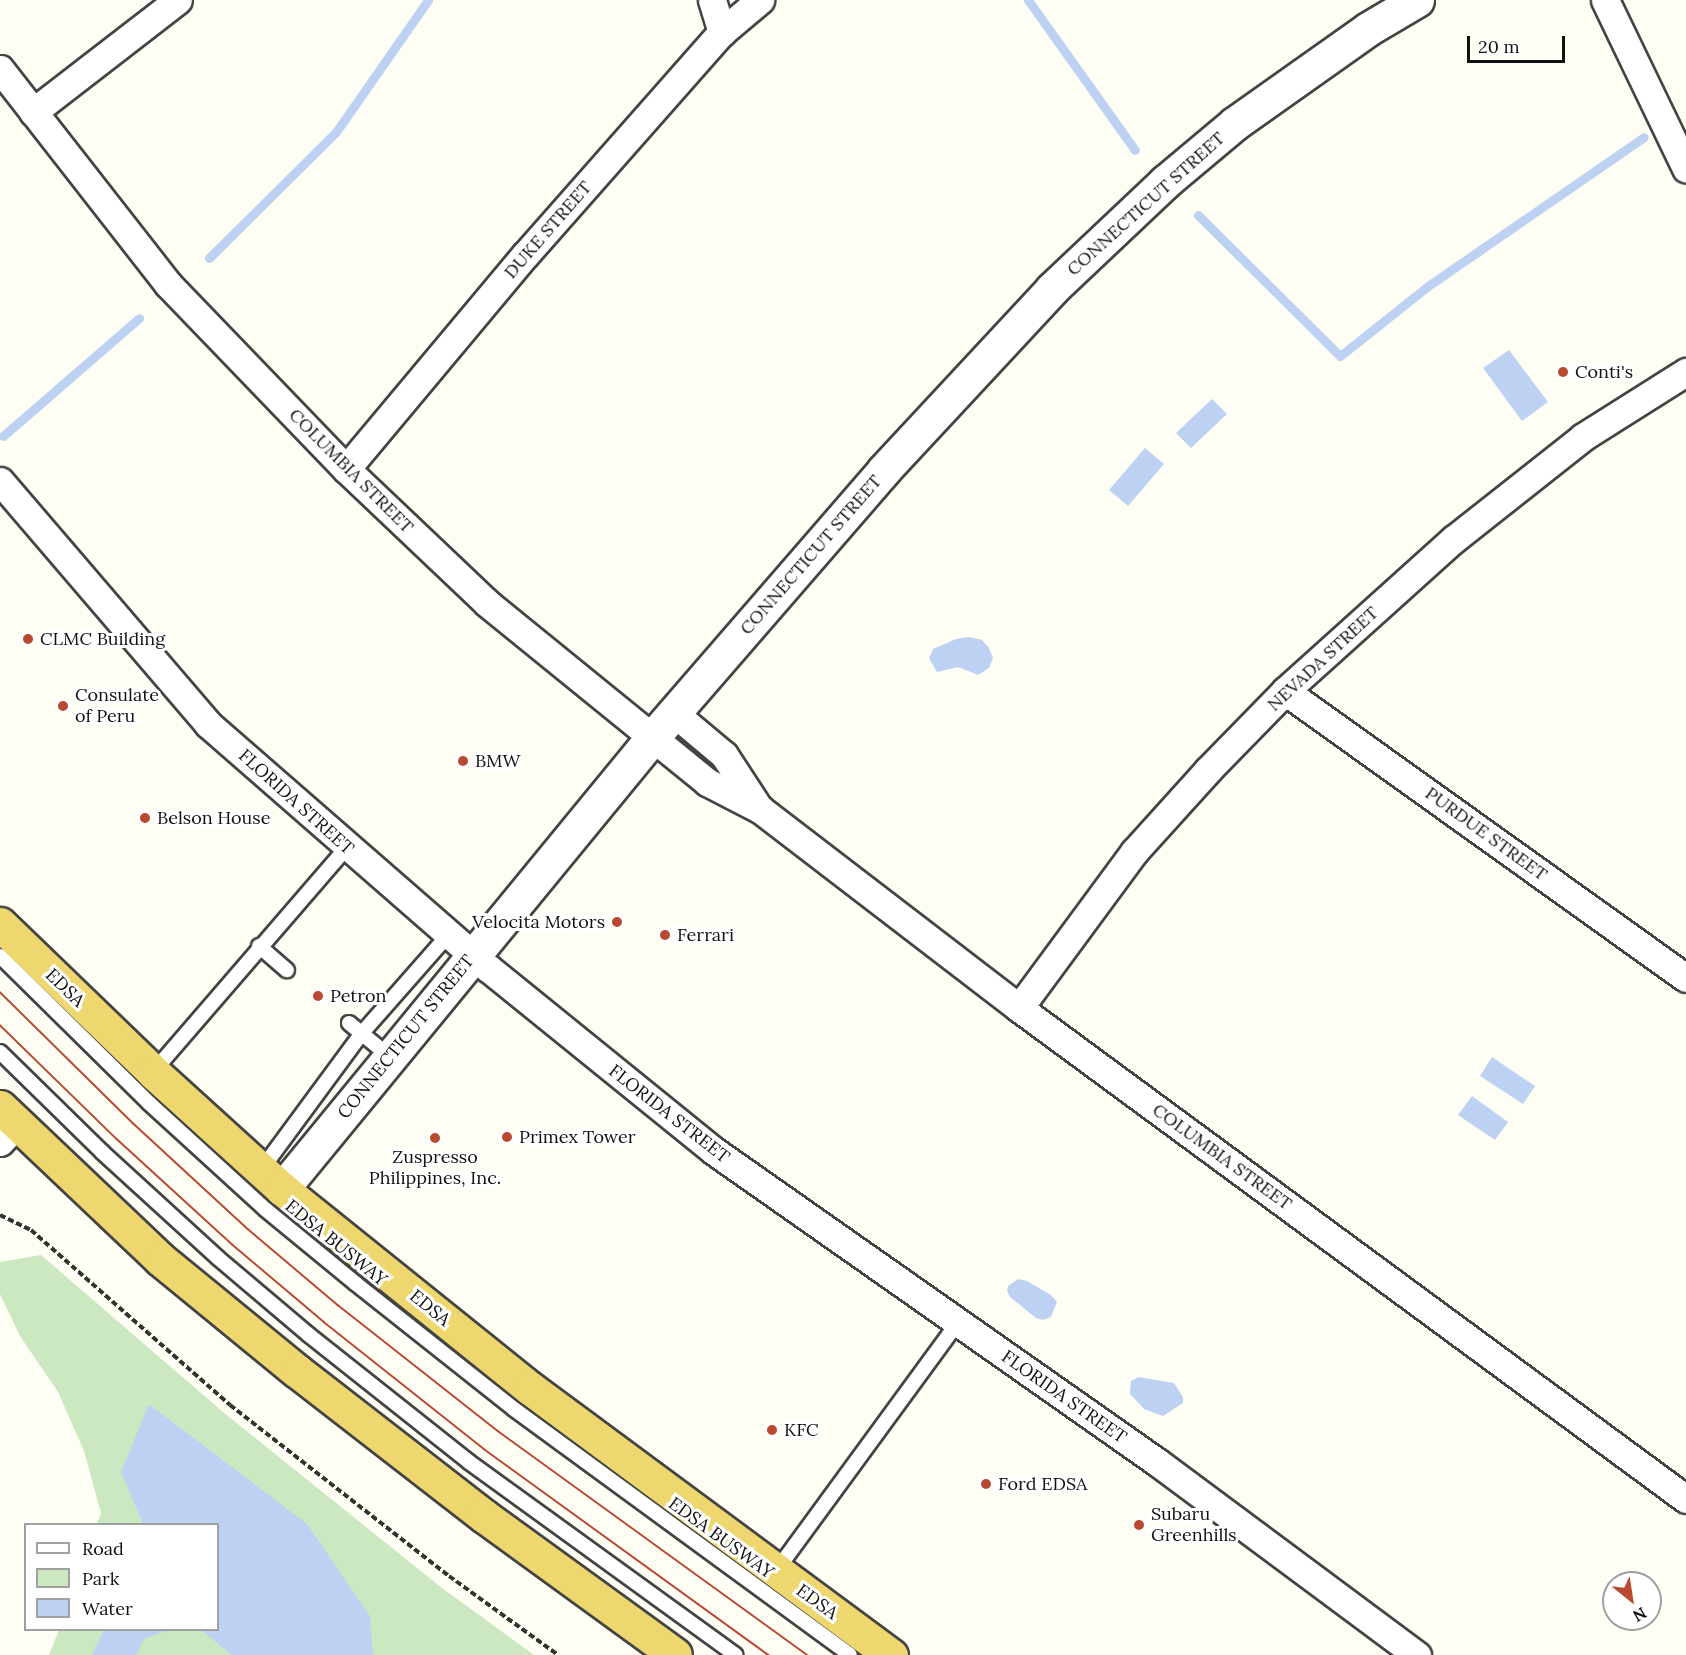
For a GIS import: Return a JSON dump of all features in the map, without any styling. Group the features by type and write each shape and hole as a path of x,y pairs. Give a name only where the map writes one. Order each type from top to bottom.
{"highway":[{"name":"EDSA","path":"0,924 153,1072 272,1179 531,1389 891,1655"},
{"path":"6,1124 160,1259 297,1371 484,1516 675,1655"}],"street":[{"path":"33,112 178,0"},
{"path":"712,0 722,32"},
{"name":"DUKE STREET","path":"346,469 526,254 722,32 760,0"},
{"name":"CONNECTICUT STREET","path":"272,1179 389,1056 460,945 652,738 884,470 1052,289 1165,182 1234,124 1368,29 1417,0"},
{"path":"1605,0 1686,168"},
{"name":"COLUMBIA STREET","path":"0,69 168,284 346,469 487,603 707,782 761,810 1019,1008 1686,1499"},
{"name":"NEVADA STREET","path":"1019,1008 1134,852 1208,770 1285,691 1454,539 1583,437 1686,372"},
{"name":"FLORIDA STREET","path":"0,482 208,724 460,945 714,1151 1157,1462 1417,1655"},
{"name":"PURDUE STREET","path":"1285,691 1686,978"},
{"name":"COLUMBIA STREET","path":"674,713 724,755 761,810"}],"lane":[{"path":"153,1072 346,847"},
{"path":"272,1179 362,1034 460,945"},
{"path":"260,946 287,970"},
{"name":"EDSA BUSWAY","path":"0,956 149,1103 265,1209 514,1409 850,1655"},
{"path":"349,1023 389,1056"},
{"path":"0,1052 118,1167 218,1258 309,1335 469,1462 736,1655"},
{"path":"776,1571 957,1323"}],"path":[{"path":"0,1215 31,1230 230,1405 449,1576 558,1655"}],"green space":[{"path":"41,1255 223,1412 442,1588 534,1655 49,1655 59,1631 219,1631 219,1523 97,1523 101,1513 84,1451 58,1392 20,1336 0,1294 0,1262"}],"water":[{"path":"1509,350 1548,402 1522,421 1483,368"},
{"path":"1212,399 1227,414 1191,448 1176,433"},
{"path":"1145,448 1164,464 1128,506 1109,490"},
{"path":"969,637 982,640 989,648 993,658 989,668 978,675 958,667 937,672 929,658 933,649 956,639"},
{"path":"1492,1057 1535,1086 1523,1104 1480,1076"},
{"path":"1472,1096 1508,1122 1495,1140 1458,1115"},
{"path":"1018,1279 1027,1281 1051,1295 1057,1302 1051,1317 1043,1320 1036,1318 1010,1297 1007,1291 1008,1286"},
{"path":"1139,1377 1174,1383 1183,1397 1183,1403 1163,1416 1144,1409 1130,1394 1131,1381"},
{"path":"149,1404 307,1524 370,1616 373,1655 232,1655 202,1631 219,1631 219,1523 143,1523 121,1472"},
{"path":"104,1631 167,1631 145,1638 136,1655 92,1655"}],"waterway":[{"path":"209,258 336,132 428,0"},
{"path":"1028,0 1135,150"},
{"path":"1198,215 1340,356 1428,286 1644,137"},
{"path":"3,436 139,318"}],"tram line":[{"path":"0,992 133,1123 248,1229 338,1305 498,1431 807,1655"},
{"path":"0,1025 117,1139 233,1245 324,1322 484,1449 769,1655"}],"place":[{"name":"Conti's","path":"1563,372"},
{"name":"CLMC Building","path":"28,639"},
{"name":"Consulate of Peru","path":"63,706"},
{"name":"BMW","path":"463,761"},
{"name":"Belson House","path":"145,818"},
{"name":"Velocita Motors","path":"617,922"},
{"name":"Ferrari","path":"665,935"},
{"name":"Petron","path":"318,996"},
{"name":"Primex Tower","path":"507,1137"},
{"name":"Zuspresso Philippines, Inc.","path":"435,1138"},
{"name":"KFC","path":"772,1430"},
{"name":"Ford EDSA","path":"986,1484"},
{"name":"Subaru Greenhills","path":"1139,1525"}]}
